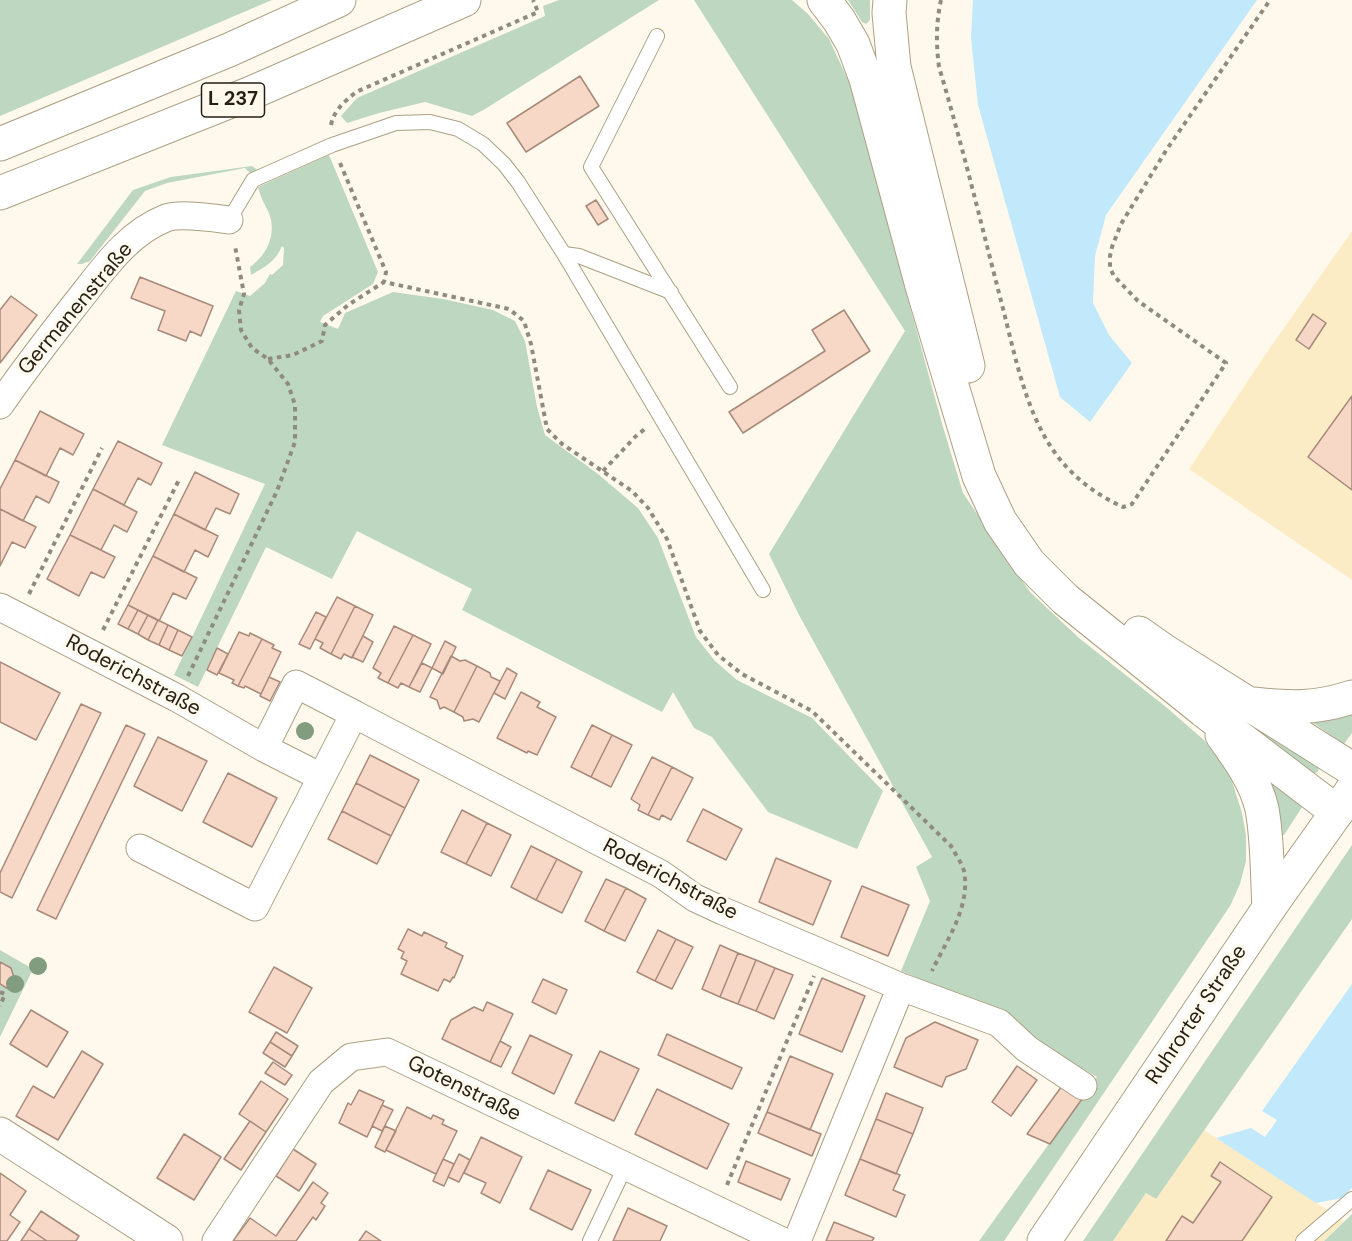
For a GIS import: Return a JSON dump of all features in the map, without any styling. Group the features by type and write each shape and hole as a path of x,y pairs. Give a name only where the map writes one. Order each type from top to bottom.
{"main road":[{"name":"L 237","path":"0,144 229,50 339,0"},
{"name":"L 237","path":"0,193 251,93 464,0"},
{"path":"824,0 853,44 866,79 922,286 979,477 1000,521 1029,563 1065,598 1203,710 1345,801"},
{"path":"890,0 894,67 982,422 1014,502 1038,543 1086,595 1163,650 1352,769"},
{"path":"1246,703 1295,708 1332,704 1352,698"},
{"path":"1203,710 1244,769 1254,786 1262,808 1269,908"},
{"name":"Ruhrorter Straße","path":"1044,1241 1269,908 1345,801"},
{"path":"0,1134 166,1241"}],"street":[{"name":"Germanenstraße","path":"0,405 27,365 117,252 144,230 168,217 229,220"},
{"name":"Roderichstraße","path":"9,611 177,698 264,748 321,777"},
{"name":"Roderichstraße","path":"264,748 296,684 661,874 695,898 911,991 999,1023 1027,1049 1083,1086"},
{"path":"140,848 255,907 354,714"},
{"path":"797,1241 911,991"},
{"name":"Gotenstraße","path":"216,1241 321,1082 351,1057 387,1052 782,1241"}],"lane":[{"path":"657,36 591,167 730,387"},
{"path":"229,220 253,180 332,145 396,123 430,122 458,129 483,144 504,164 564,254 763,590"},
{"path":"564,254 579,256 671,292"},
{"path":"590,1241 625,1167"},
{"path":"1303,1241 1352,1199"}],"path":[{"path":"384,282 386,272 332,145 329,135 333,117 341,105 356,92 538,12 533,0"},
{"path":"940,0 936,42 939,67 1032,408 1049,443 1069,470 1107,500 1123,507 1132,504 1226,363 1138,300 1120,283 1110,268 1112,247 1121,224 1167,149 1270,0"},
{"path":"177,698 277,491 295,442 295,405 288,384 268,359 252,348 241,330 239,310 244,294 229,220"},
{"path":"268,359 293,355 322,341 325,325 348,305 384,282 508,309 524,321 531,344 547,429 562,444 632,491 648,508 667,539 700,631 718,655 742,674 812,711 951,846 963,870 965,897 954,927 911,991"},
{"path":"603,471 635,436 660,417"},
{"path":"9,611 102,448"},
{"path":"91,655 180,478"},
{"path":"716,1211 823,953"},
{"path":"0,992 6,994 0,1005"}],"shaded area":[{"path":"1352,231 1352,580 1189,469"},
{"path":"1204,1130 1344,1221 1324,1241 1113,1241 1146,1193 1156,1199"}],"green space":[{"path":"0,0 272,0 0,116"},
{"path":"559,0 659,0 472,116 425,102 347,123 341,116 357,98 545,16 543,6"},
{"path":"694,0 792,0 808,14 829,39 849,82 862,118 904,285 963,493 1030,592 1079,638 1204,740 1230,775 1242,813 1246,835 1246,861 1240,884 1230,906 1004,1241 979,1241 1097,1077 1062,1057 1000,1013 901,971 930,901 916,867 932,857 799,615 769,554 905,331"},
{"path":"848,0 870,0 870,20 866,24 862,22"},
{"path":"329,155 378,272 373,284 323,316 320,322 338,329 345,313 393,292 443,299 493,310 515,321 525,341 537,407 545,435 598,474 638,508 658,538 696,637 715,661 737,680 812,718 883,791 857,849 768,812 712,737 694,728 673,692 662,712 462,610 472,589 357,531 332,579 266,547 198,687 174,675 265,484 162,445 236,291 250,296 265,283 270,274 272,275 283,265 284,248 282,246 273,260 251,275 250,267 266,250 272,229 269,213 258,187"},
{"path":"252,166 259,171 251,174 245,168 167,183 145,191 90,261 77,264 133,190 171,177"},
{"path":"1352,710 1352,733 1344,744 1306,718"},
{"path":"1245,721 1319,767 1318,772 1312,774"},
{"path":"1263,772 1306,801 1284,835 1280,836"},
{"path":"1352,845 1352,919 1156,1199 1146,1193 1113,1241 1083,1241"},
{"path":"0,950 33,969 0,1037"},
{"path":"1352,1214 1352,1241 1324,1241"}],"water":[{"path":"973,0 1257,0 1106,215 1095,256 1093,303 1109,335 1132,363 1090,422 1060,397 978,105 971,38"},
{"path":"1352,984 1352,1188 1342,1198 1316,1203 1216,1138 1251,1128 1265,1137 1277,1120 1262,1111"}],"building":[{"path":"580,76 599,106 526,152 507,123"},
{"path":"596,200 608,219 598,225 586,206"},
{"path":"140,277 213,306 201,336 190,331 186,341 158,330 165,311 131,298"},
{"path":"11,296 37,315 0,363 0,310"},
{"path":"844,310 870,351 743,433 729,412 825,351 812,330"},
{"path":"1313,314 1326,323 1309,349 1296,340"},
{"path":"1352,396 1352,490 1308,457"},
{"path":"40,411 84,434 73,455 60,448 46,476 15,460"},
{"path":"118,441 162,463 151,485 138,478 124,505 93,489"},
{"path":"15,460 59,482 49,503 36,496 23,521 0,509 0,489"},
{"path":"195,472 239,494 230,514 216,508 205,530 174,514"},
{"path":"93,489 137,512 127,532 114,525 101,550 70,535"},
{"path":"0,509 36,527 25,548 12,542 0,566"},
{"path":"174,514 218,536 208,557 195,550 184,572 153,556"},
{"path":"70,535 115,557 104,578 91,572 79,596 47,579"},
{"path":"153,556 197,578 186,599 173,593 159,621 128,605"},
{"path":"337,597 355,606 331,654 320,648 323,643 315,639"},
{"path":"128,605 138,610 128,629 118,624"},
{"path":"355,606 373,615 352,658 344,654 341,659 331,654"},
{"path":"138,610 148,615 138,634 128,629"},
{"path":"316,612 326,617 310,649 299,644"},
{"path":"148,615 158,620 148,640 138,634"},
{"path":"158,620 168,625 159,645 148,640"},
{"path":"168,625 178,630 169,650 159,645"},
{"path":"394,626 413,635 388,683 378,678 381,673 373,668"},
{"path":"178,630 192,637 182,656 169,650"},
{"path":"239,632 249,636 250,633 262,639 238,686 232,683 234,680 219,673"},
{"path":"413,635 431,644 409,687 401,683 398,688 388,683"},
{"path":"363,636 373,642 363,662 352,657"},
{"path":"262,639 274,645 272,648 281,652 261,694 245,686 244,688 238,686"},
{"path":"445,641 456,647 443,674 432,668"},
{"path":"217,648 228,654 217,675 207,670"},
{"path":"451,656 477,666 454,712 444,707 440,709 437,700 430,697"},
{"path":"0,662 60,693 36,740 0,722"},
{"path":"422,663 432,668 420,692 409,687"},
{"path":"477,666 500,681 479,722 473,719 464,721 463,717 454,712"},
{"path":"507,668 517,674 505,699 494,693"},
{"path":"269,677 280,682 270,701 260,696"},
{"path":"521,692 540,702 537,707 556,717 537,755 528,751 527,753 497,738"},
{"path":"81,704 101,713 12,898 0,892 0,873"},
{"path":"126,725 145,734 56,919 37,910"},
{"path":"592,725 612,735 591,777 571,767"},
{"path":"612,735 632,745 611,787 591,777"},
{"path":"158,737 207,761 182,811 134,786"},
{"path":"370,755 419,780 405,808 356,783"},
{"path":"652,757 672,767 648,815 638,810 640,805 631,799"},
{"path":"672,767 693,778 671,820 662,815 659,820 648,815"},
{"path":"228,773 277,798 252,847 203,822"},
{"path":"356,783 405,808 391,836 342,811"},
{"path":"703,809 742,829 726,860 687,841"},
{"path":"462,810 487,823 466,864 441,852"},
{"path":"342,811 391,836 377,864 328,839"},
{"path":"487,823 511,835 491,876 466,864"},
{"path":"531,846 557,859 536,900 511,887"},
{"path":"776,858 831,881 813,925 759,902"},
{"path":"557,859 582,872 562,913 536,900"},
{"path":"606,879 626,888 604,931 585,921"},
{"path":"862,886 909,905 888,956 841,937"},
{"path":"626,888 646,899 625,941 604,931"},
{"path":"408,929 422,936 424,932 447,943 445,947 463,956 454,978 450,982 444,979 438,991 401,974 407,961 401,958 404,952 398,949"},
{"path":"658,930 676,939 655,981 637,972"},
{"path":"676,939 693,947 672,989 655,981"},
{"path":"720,945 738,953 720,997 702,989"},
{"path":"738,953 756,960 738,1004 720,997"},
{"path":"756,960 775,968 756,1011 738,1004"},
{"path":"0,962 11,968 15,981 10,990 0,984"},
{"path":"274,967 312,988 287,1033 249,1012"},
{"path":"775,968 793,975 774,1019 756,1011"},
{"path":"822,978 865,996 842,1052 799,1034"},
{"path":"543,979 567,990 556,1014 532,1002"},
{"path":"487,1002 513,1014 490,1062 442,1039 451,1020 474,1007 483,1011"},
{"path":"31,1010 68,1032 47,1067 10,1044"},
{"path":"935,1022 978,1040 966,1069 946,1077 942,1087 894,1067 906,1038"},
{"path":"276,1032 298,1046 292,1056 270,1042"},
{"path":"667,1034 742,1068 732,1089 658,1055"},
{"path":"530,1035 572,1055 554,1094 512,1073"},
{"path":"500,1041 511,1047 501,1067 490,1062"},
{"path":"270,1042 292,1056 285,1067 263,1053"},
{"path":"82,1051 103,1064 58,1140 16,1116 33,1086 54,1098"},
{"path":"600,1051 639,1069 614,1121 575,1103"},
{"path":"790,1056 833,1074 810,1130 767,1112"},
{"path":"273,1062 292,1075 285,1085 265,1073"},
{"path":"1017,1066 1037,1080 1011,1116 992,1102"},
{"path":"261,1081 288,1099 266,1132 239,1114"},
{"path":"1062,1086 1082,1099 1050,1144 1027,1134"},
{"path":"657,1089 729,1124 707,1169 635,1134"},
{"path":"359,1090 384,1101 367,1137 339,1123 348,1103 351,1105"},
{"path":"886,1093 923,1108 913,1134 876,1119"},
{"path":"382,1105 393,1110 382,1131 372,1126"},
{"path":"407,1107 431,1119 433,1115 444,1120 442,1124 457,1131 436,1174 386,1150"},
{"path":"767,1112 821,1134 812,1156 758,1133"},
{"path":"876,1119 913,1134 896,1174 860,1159"},
{"path":"250,1121 266,1132 241,1170 224,1159"},
{"path":"385,1126 396,1131 385,1152 375,1147"},
{"path":"184,1134 221,1157 194,1200 157,1178"},
{"path":"481,1137 522,1157 500,1203 481,1193 486,1183 464,1173"},
{"path":"293,1149 316,1164 299,1191 276,1176"},
{"path":"459,1154 470,1160 459,1182 448,1177"},
{"path":"443,1159 454,1164 444,1186 433,1181"},
{"path":"860,1159 900,1175 893,1190 905,1195 896,1217 845,1195"},
{"path":"746,1161 790,1179 781,1200 738,1182"},
{"path":"1220,1162 1272,1197 1242,1241 1166,1241 1182,1216 1193,1223 1221,1182 1211,1176"},
{"path":"548,1170 591,1190 572,1230 530,1209"},
{"path":"0,1173 26,1191 10,1215 20,1222 7,1241 0,1241"},
{"path":"313,1182 328,1193 321,1203 325,1206 316,1220 313,1217 296,1241 233,1241 250,1218 276,1236"},
{"path":"628,1208 667,1226 660,1241 613,1241"},
{"path":"41,1211 79,1236 76,1241 47,1241 29,1229"},
{"path":"834,1222 874,1238 872,1241 826,1241"},
{"path":"29,1229 47,1241 21,1241"},
{"path":"366,1231 381,1241 359,1241"}]}
